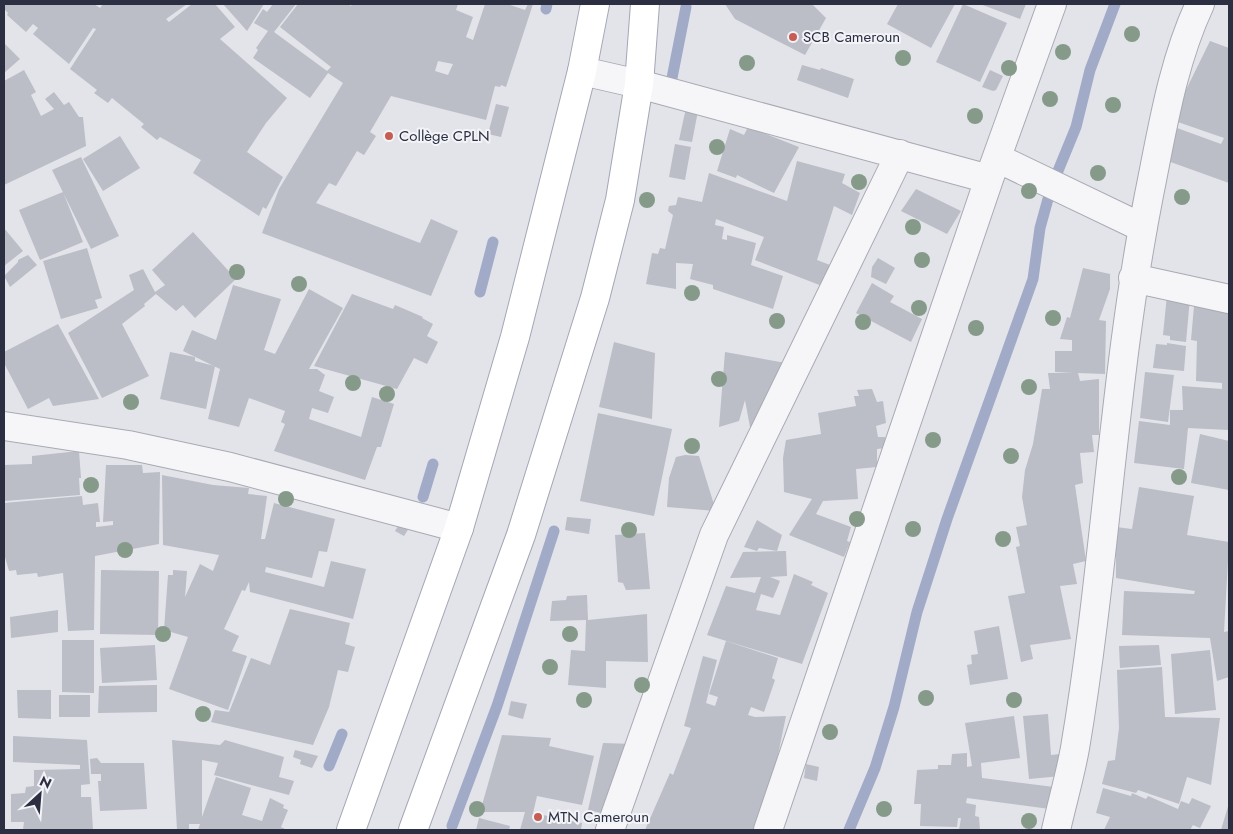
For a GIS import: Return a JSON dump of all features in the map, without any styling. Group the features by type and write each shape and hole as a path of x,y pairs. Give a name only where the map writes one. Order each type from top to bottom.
{"main road":[{"path":"351,830 459,528 515,337 582,71 596,4"},
{"path":"413,830 521,535 595,298 620,200 639,84 641,4"}],"street":[{"path":"768,830 993,169 1052,4"},
{"path":"1056,830 1074,750 1089,647 1133,278 1168,100 1190,25 1200,4"},
{"path":"582,71 639,84 900,154 993,169 1143,228"},
{"path":"610,830 714,535 900,154"},
{"path":"1133,278 1229,299"},
{"path":"4,426 128,445 230,467 459,528"}],"building":[{"path":"4,4 94,4 100,8 103,4 187,4 166,19 169,22 192,4 215,4 235,27 220,39 287,98 266,123 247,152 283,177 266,209 263,207 259,216 193,173 201,160 160,137 157,140 141,127 144,124 112,98 108,103 94,93 97,90 70,69 96,29 93,28 69,64 33,34 38,28 33,24 26,32 7,15"},
{"path":"223,4 264,4 247,31"},
{"path":"273,4 296,4 274,32 327,71 331,67 280,27 298,4 348,4 351,6 352,4 458,4 456,10 473,17 466,37 473,40 485,4 507,4 525,10 528,4 533,4 506,87 501,85 500,87 495,86 486,120 391,96 370,132 376,136 364,155 357,151 336,186 329,183 316,203 420,243 431,219 458,231 431,296 262,233 279,189 343,83 328,73 310,98 253,58 258,50 256,48 268,31 254,23 263,9 267,12","holes":["438,61 453,64 448,75 435,71"]},
{"name":"SCB Cameroun","path":"725,4 812,4 826,18 805,55 735,19"},
{"path":"898,4 955,4 931,48 887,24"},
{"path":"963,4 1007,23 980,82 936,62"},
{"path":"980,4 1026,4 1020,19"},
{"path":"1210,41 1229,48 1229,183 1165,160 1177,128 1221,144 1224,138 1175,121 1182,98"},
{"path":"4,43 20,59 4,73"},
{"path":"802,65 820,70 821,68 854,79 848,98 797,80"},
{"path":"24,70 36,92 31,95 41,116 54,109 45,99 54,92 64,105 69,102 79,117 83,117 86,146 4,185 4,81"},
{"path":"990,70 1003,76 996,90 993,91 982,87"},
{"path":"496,104 509,107 501,137 488,134"},
{"path":"686,108 698,111 692,142 679,140"},
{"path":"748,127 799,147 774,193 737,175 736,178 717,171 730,129 744,135"},
{"path":"120,136 140,168 103,191 83,159"},
{"path":"675,144 691,147 685,180 669,177"},
{"path":"81,157 119,236 91,249 52,170"},
{"path":"797,161 845,174 842,183 860,193 852,215 834,206 817,260 830,265 822,286 755,260 764,237 716,219 715,225 724,227 722,239 727,240 727,235 756,243 751,265 783,276 773,309 713,289 713,285 690,279 693,264 676,263 676,289 646,284 652,253 658,254 660,248 665,249 673,215 668,211 669,206 676,205 678,197 702,202 709,173 787,201"},
{"path":"916,189 961,211 947,234 901,211"},
{"path":"63,192 83,242 40,260 19,210"},
{"path":"4,228 23,251 4,266"},
{"path":"193,232 236,279 195,318 183,305 176,311 156,294 144,304 145,306 122,324 149,376 102,398 68,333 134,290 129,275 143,269 155,292 165,285 152,270"},
{"path":"87,248 102,298 95,300 98,308 61,319 43,261"},
{"path":"28,255 37,265 10,287 4,276 18,260"},
{"path":"878,258 895,268 886,284 871,277 872,267"},
{"path":"1083,268 1110,274 1110,289 1099,320 1106,321 1105,374 1078,373 1080,381 1099,379 1099,435 1092,435 1094,452 1080,453 1083,483 1075,485 1086,561 1073,564 1077,584 1060,586 1071,639 1030,645 1033,659 1021,662 1008,596 1025,593 1016,547 1020,546 1016,527 1027,525 1022,497 1025,470 1033,444 1042,389 1050,389 1048,373 1073,373 1055,372 1055,351 1072,351 1072,340 1060,339 1067,317 1070,318"},
{"path":"872,283 894,296 890,302 922,319 911,342 856,313"},
{"path":"233,285 281,299 264,350 275,354 309,289 343,308 309,369 317,369 325,375 319,391 334,397 328,413 312,408 309,419 361,437 372,397 394,404 381,447 377,447 365,480 274,451 285,424 281,422 285,411 249,398 239,427 208,419 220,369 183,351 192,330 216,340"},
{"path":"352,294 393,309 395,305 423,317 433,324 427,336 438,342 427,364 414,358 397,389 314,366"},
{"path":"1167,295 1190,298 1186,342 1170,340 1170,336 1163,335"},
{"path":"1194,306 1229,313 1229,430 1188,428 1184,469 1134,463 1139,421 1170,425 1170,410 1183,410 1182,386 1222,389 1222,383 1196,381 1197,341 1191,340"},
{"path":"58,324 99,399 53,406 49,398 28,409 4,363 4,352"},
{"path":"614,342 655,353 652,419 599,407"},
{"path":"1167,343 1186,346 1184,371 1153,368 1156,344 1167,345"},
{"path":"170,352 195,357 195,361 215,366 206,409 160,399"},
{"path":"725,352 786,363 760,424 750,427 745,400 739,421 719,427"},
{"path":"1145,372 1174,375 1168,422 1140,418"},
{"path":"872,389 877,402 883,401 886,423 876,426 878,437 885,437 885,448 877,449 877,467 856,469 858,499 823,501 816,514 851,527 847,541 850,542 844,557 789,535 812,499 784,492 783,458 786,440 821,434 818,413 856,406 854,396 859,396 857,390"},
{"path":"598,413 672,429 654,516 580,501"},
{"path":"1200,434 1229,441 1229,490 1191,483"},
{"path":"79,451 80,495 5,501 4,465 32,464 32,456"},
{"path":"685,455 699,456 716,511 667,507 669,478 676,457"},
{"path":"106,465 142,465 143,473 160,472 159,544 95,556 94,630 68,631 63,573 38,577 37,573 17,575 16,570 9,571 5,557 4,503 82,496 83,505 98,503 100,522 96,522 96,527 113,525 113,521 103,522"},
{"path":"162,475 213,485 249,488 248,494 267,496 261,539 265,539 274,503 335,519 327,552 319,551 312,578 266,567 265,572 324,587 331,561 366,569 353,619 250,592 249,582 245,591 242,590 224,629 239,636 232,651 247,656 228,710 169,689 188,637 164,630 168,575 173,575 173,570 187,571 185,597 200,564 213,571 219,555 163,545"},
{"path":"1139,487 1194,496 1187,535 1229,542 1224,632 1229,631 1229,677 1217,681 1210,638 1122,635 1124,591 1194,594 1195,591 1116,578 1116,527 1132,529"},
{"path":"567,517 591,519 589,534 565,530"},
{"path":"757,520 782,535 777,551 759,548 757,551 744,547"},
{"path":"400,523 409,528 404,536 395,531"},
{"path":"645,533 650,589 626,590 623,583 618,582 615,535"},
{"path":"786,551 787,576 770,577 780,581 776,591 773,598 761,594 756,610 780,615 794,574 813,582 811,585 828,593 802,664 707,635 726,586 755,593 761,577 730,578 743,552"},
{"path":"101,570 159,571 158,635 100,634"},
{"path":"587,595 588,620 647,614 648,662 606,661 606,688 568,685 571,650 585,651 586,620 550,621 552,601 566,600 567,596"},
{"path":"290,609 350,623 345,644 355,647 348,672 338,670 329,707 313,745 211,722 215,710 229,712 251,658 270,665"},
{"path":"58,610 58,632 11,638 10,617"},
{"path":"999,626 1008,679 970,685 967,665 972,664 971,655 978,654 974,631"},
{"path":"62,640 94,640 94,693 62,692"},
{"path":"726,641 778,658 772,678 775,680 764,712 751,707 748,715 755,717 786,716 768,803 763,801 756,829 754,827 753,830 645,830 670,773 673,775 691,728 684,726 703,656 717,660 706,703 715,706 718,697 709,694"},
{"path":"155,645 157,680 102,683 100,648"},
{"path":"1159,645 1161,665 1120,668 1119,646"},
{"path":"1210,650 1216,710 1175,714 1171,654"},
{"path":"1162,667 1165,717 1220,718 1211,785 1187,777 1179,804 1138,790 1136,793 1102,784 1108,761 1115,760 1119,728 1117,670"},
{"path":"157,685 157,712 98,713 99,686"},
{"path":"17,690 51,690 51,719 18,718"},
{"path":"59,695 90,695 90,717 59,717"},
{"path":"511,701 527,704 523,719 508,715"},
{"path":"1048,714 1051,755 1060,754 1061,776 1029,779 1023,716"},
{"path":"1014,716 1020,758 981,763 982,778 1054,787 1050,809 967,798 966,803 976,805 975,816 979,817 980,830 959,830 961,818 958,818 957,827 920,826 921,804 914,804 917,770 938,769 938,765 951,765 952,754 967,753 967,767 972,766 965,723"},
{"path":"502,735 551,738 549,746 594,756 582,805 537,796 533,813 582,823 581,830 520,830 525,812 480,812"},
{"path":"13,736 87,740 90,784 81,785 81,797 91,797 93,830 23,830 24,822 11,822 11,794 25,793 26,787 34,786 34,770 80,769 80,765 13,762"},
{"path":"172,740 220,745 225,740 284,757 279,777 294,781 289,795 214,775 218,763 202,760 202,817 216,777 251,788 242,815 262,821 270,798 284,805 283,808 288,810 281,827 287,830 198,830 200,824 189,824 189,830 177,830"},
{"path":"603,743 634,744 610,815 588,810"},
{"path":"295,750 318,756 312,768 300,764 301,760 293,757"},
{"path":"97,758 101,763 144,763 147,809 100,811 98,781 101,781 101,774 91,774 90,759"},
{"path":"806,764 819,767 817,781 804,778"},
{"path":"1103,788 1131,796 1132,793 1146,799 1148,796 1178,809 1181,801 1189,804 1192,798 1211,806 1200,828 1193,825 1190,830 1104,830 1110,817 1096,813"},
{"path":"1229,803 1229,830 1221,830"},
{"name":"MTN Cameroun","path":"479,818 510,826 509,830 476,830"}],"waterway":[{"path":"546,9 547,4"},
{"path":"849,830 875,768 894,707 917,612 947,519 1033,279 1040,228 1051,188 1076,127 1090,70 1115,4"},
{"path":"672,78 686,7"},
{"path":"480,292 493,242"},
{"path":"423,497 433,464"},
{"path":"452,826 497,706 554,531"},
{"path":"329,766 342,734"}],"place":[{"name":"SCB Cameroun","path":"793,37"},
{"name":"Collège CPLN","path":"389,136"},
{"name":"MTN Cameroun","path":"538,817"}]}
